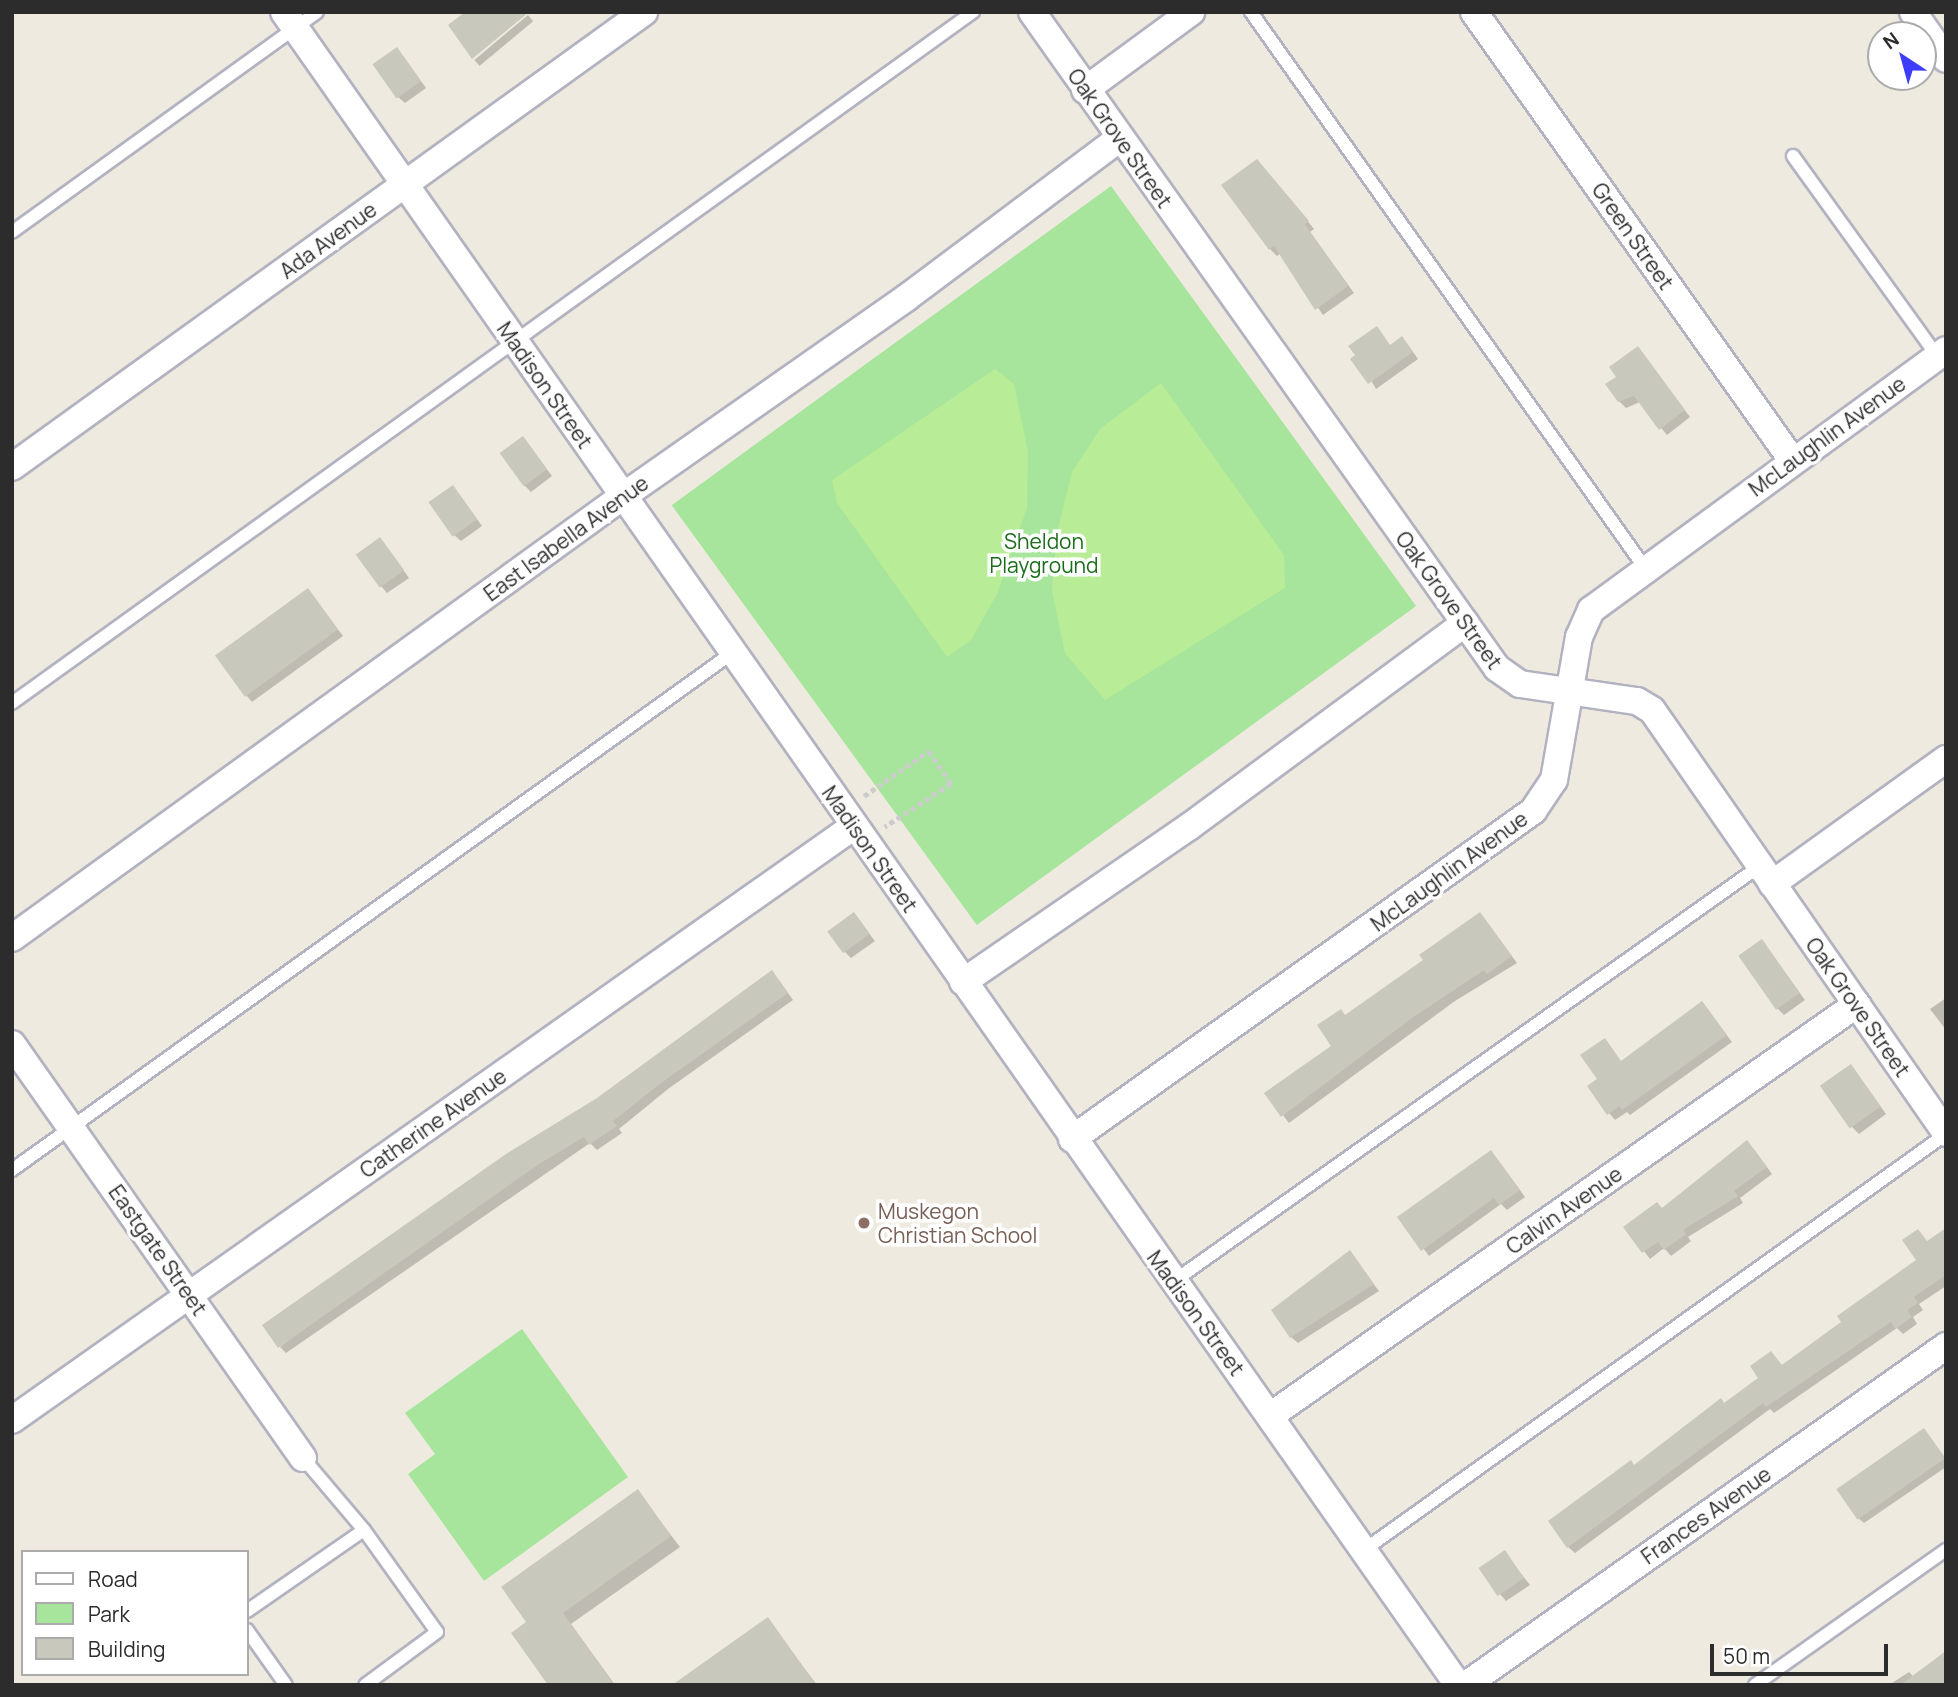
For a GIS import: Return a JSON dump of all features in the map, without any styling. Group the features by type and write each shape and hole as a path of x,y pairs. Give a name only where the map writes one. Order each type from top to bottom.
{"street":[{"name":"Ada Avenue","path":"12,467 644,12"},
{"name":"Oak Grove Street","path":"1032,12 1465,623 1510,680 1637,701 1651,710 1946,1133"},
{"path":"1085,90 1191,12"},
{"name":"Green Street","path":"1474,12 1792,460"},
{"path":"1913,12 1946,58"},
{"name":"Madison Street","path":"289,20 732,653 858,823 963,982 1072,1139 1458,1685"},
{"name":"East Isabella Avenue","path":"12,938 622,497 906,298 1120,138"},
{"name":"McLaughlin Avenue","path":"1072,1139 1533,811 1554,780 1579,637 1591,610 1941,353"},
{"path":"963,982 1190,826 1465,623"},
{"path":"1766,875 1946,759"},
{"name":"Catherine Avenue","path":"12,1420 858,823"},
{"name":"Calvin Avenue","path":"1270,1416 1857,1004"},
{"name":"Eastgate Street","path":"12,1044 303,1458"},
{"name":"Frances Avenue","path":"1466,1685 1946,1346"}],"lane":[{"path":"12,232 289,20 317,12"},
{"path":"12,704 513,340 973,12"},
{"path":"1251,12 1645,568"},
{"path":"1793,156 1941,353"},
{"path":"12,1170 732,653"},
{"path":"1174,1281 1766,875"},
{"path":"1364,1550 1946,1133"},
{"path":"303,1458 364,1530 437,1632 365,1685"},
{"path":"248,1610 364,1530"},
{"path":"1755,1685 1946,1550"},
{"path":"248,1631 286,1685"}],"path":[{"path":"929,751 951,784 858,823 929,751"}],"green space":[{"name":"Sheldon Playground","path":"1111,186 1416,606 977,925 672,505"},
{"path":"995,369 1014,384 1028,452 1027,508 997,594 971,640 947,657 837,503 832,480"},
{"path":"1161,383 1284,555 1285,588 1105,700 1065,653 1052,591 1057,532 1072,472 1100,429"},
{"path":"522,1329 628,1477 484,1581 408,1474 435,1454 405,1413"}],"building":[{"path":"465,12 529,12 472,59 448,25"},
{"path":"397,47 421,81 397,99 372,64"},
{"path":"1257,159 1309,221 1305,224 1348,286 1315,310 1274,246 1269,250 1221,185"},
{"path":"1377,326 1390,345 1402,336 1413,352 1368,384 1350,359 1355,355 1348,346"},
{"path":"1638,346 1685,410 1659,430 1634,396 1618,402 1605,384 1616,377 1609,367"},
{"path":"523,436 547,469 524,486 500,453"},
{"path":"453,485 477,519 453,537 428,502"},
{"path":"380,537 404,570 380,588 356,555"},
{"path":"308,588 338,629 245,697 215,656"},
{"path":"854,912 870,934 843,953 827,931"},
{"path":"1480,912 1512,956 1487,974 1484,970 1412,1018 1281,1117 1264,1093 1331,1046 1317,1025 1341,1009 1345,1015 1423,960 1419,955"},
{"path":"1762,939 1800,993 1776,1010 1738,956"},
{"path":"772,970 788,993 661,1083 613,1121 617,1126 589,1145 584,1137 539,1164 278,1348 262,1325 506,1154 597,1098"},
{"path":"1702,1001 1727,1035 1622,1110 1620,1106 1607,1115 1587,1086 1597,1079 1580,1055 1605,1038 1621,1061"},
{"path":"1851,1064 1881,1107 1850,1128 1820,1086"},
{"path":"1747,1140 1767,1167 1734,1191 1738,1196 1683,1230 1686,1234 1664,1250 1658,1242 1642,1253 1623,1227 1657,1202 1662,1208"},
{"path":"1491,1150 1520,1190 1499,1205 1494,1198 1421,1251 1397,1217"},
{"path":"1946,1228 1946,1275 1914,1297 1918,1303 1907,1310 1912,1317 1895,1329 1891,1322 1766,1407 1763,1403 1567,1548 1548,1521 1631,1460 1634,1465 1721,1398 1724,1403 1758,1378 1750,1366 1771,1351 1782,1365 1841,1322 1837,1316 1916,1260 1902,1240 1918,1229 1927,1241"},
{"path":"1350,1250 1374,1284 1290,1338 1271,1310"},
{"path":"1924,1428 1945,1458 1858,1520 1836,1489"},
{"path":"638,1489 671,1536 563,1613 614,1685 548,1685 511,1633 526,1622 501,1587"},
{"path":"1505,1550 1524,1578 1497,1596 1478,1568"},
{"path":"768,1617 816,1685 672,1685"},
{"path":"1946,1651 1946,1685 1900,1685"}],"place":[{"name":"Muskegon Christian School","path":"864,1223"}]}
